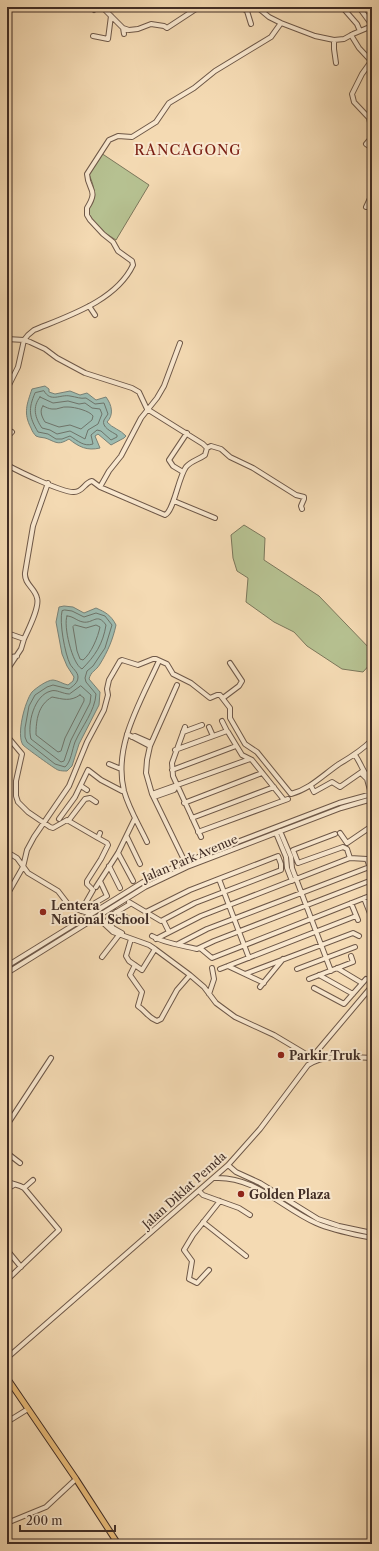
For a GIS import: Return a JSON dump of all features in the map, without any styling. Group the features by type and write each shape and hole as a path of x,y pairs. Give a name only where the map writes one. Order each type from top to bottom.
{"main road":[{"path":"7,1378 76,1479 118,1544"}],"street":[{"path":"102,7 123,28 129,30 138,29 151,24 164,26 167,28 199,7"},
{"path":"240,7 247,11 251,24"},
{"path":"247,11 252,7"},
{"path":"257,7 269,17 281,23 315,36 334,40 344,39 372,25 362,10 364,7"},
{"path":"343,8 357,24 360,31"},
{"path":"93,36 108,39 111,16"},
{"path":"7,389 18,367 24,340 28,335 34,330 89,306 117,286 133,265 132,261 118,251 113,242 98,229 87,215 87,208 91,203 93,193 87,174 102,148 112,138 118,136 132,137 156,122 170,103 194,88 215,71 271,37 281,23"},
{"path":"123,28 124,34"},
{"path":"351,36 359,48 372,61 352,94 354,102 369,118 372,131"},
{"path":"334,40 336,63"},
{"path":"369,118 372,113"},
{"path":"372,137 366,144 372,148"},
{"path":"366,207 372,194"},
{"path":"89,306 95,315"},
{"path":"7,340 24,340 45,349 57,358 85,373 136,390 147,409 187,433 207,448"},
{"path":"100,486 109,471 121,456 147,409 156,400 164,386 180,343"},
{"path":"7,437 12,432"},
{"path":"183,472 173,466 169,460 187,433"},
{"path":"7,465 48,483 74,492 83,489 90,481 95,482 100,486 163,515 166,515 174,501 183,472 189,464 204,455 207,448 211,446 217,447 230,457 253,468 296,495 304,497 301,506 302,509"},
{"path":"7,670 18,656 23,646 24,639 38,600 24,577 33,526 48,483"},
{"path":"174,501 215,518"},
{"path":"7,634 24,639"},
{"path":"7,658 18,656"},
{"path":"7,895 22,867 27,850 69,786 86,742 104,710 108,695 107,689 109,680 122,660 138,665 156,659 167,664 173,674 191,683 210,698 218,695 223,698 230,708 230,718 244,744 257,752 290,793 294,794 311,786 339,764 355,755 372,740"},
{"path":"147,842 124,791 121,769 123,747 127,734 158,663"},
{"path":"223,698 239,686 242,681 230,663"},
{"path":"177,685 150,744 146,773 153,796 187,867"},
{"path":"198,832 286,799 250,759 242,755 226,731 222,721"},
{"path":"201,837 176,787 172,763 175,750 184,730 202,725"},
{"path":"209,726 213,736"},
{"path":"175,750 226,731"},
{"path":"127,734 150,744"},
{"path":"7,736 22,754 16,781 16,796 18,802 43,824 53,828 69,820 85,800 90,798 96,802"},
{"path":"172,770 236,746"},
{"path":"355,755 359,760 371,794"},
{"path":"153,796 250,759"},
{"path":"109,764 121,769"},
{"path":"59,819 76,797 88,770 102,780 124,791"},
{"path":"311,786 314,792 332,782 340,787 362,772"},
{"path":"362,772 367,776 372,775"},
{"path":"184,803 262,773"},
{"path":"81,786 87,790"},
{"path":"192,818 274,787"},
{"name":"Jalan Park Avenue","path":"7,966 144,884 185,862 339,803 371,794"},
{"name":"Jalan Park Avenue","path":"7,972 126,899 144,884 341,808 372,799"},
{"path":"96,887 118,853 135,818"},
{"path":"301,818 302,823"},
{"path":"69,820 107,843 108,846 87,881 87,884 93,890 81,911"},
{"path":"340,833 347,843 372,827"},
{"path":"278,832 291,857 294,880 302,892 331,971"},
{"path":"98,838 100,833"},
{"path":"335,834 293,850 298,863 343,847 347,849 350,858"},
{"path":"127,837 140,864"},
{"path":"7,852 17,858 22,867 28,873 58,891 60,896 68,904 88,913"},
{"path":"118,853 133,881"},
{"path":"126,899 130,904 161,921 195,903 281,870 281,864 278,856 190,890 146,912"},
{"path":"372,874 371,866 366,859 350,858 229,905 169,932 154,937 162,942 198,949 239,931 372,880"},
{"path":"109,866 120,888"},
{"path":"177,944 234,918 371,866"},
{"path":"219,879 249,958"},
{"path":"95,903 107,896 100,881"},
{"path":"200,948 212,958 244,944 372,896"},
{"path":"364,898 371,916"},
{"path":"220,969 357,918 351,903"},
{"path":"130,904 110,916 107,921 113,928 121,934 149,945 155,949 190,975 216,1003 234,1017 274,1035 315,1058 372,1058"},
{"path":"116,912 131,920"},
{"path":"98,918 113,932 121,934"},
{"path":"163,920 169,932"},
{"path":"244,974 353,933 359,936"},
{"path":"102,957 121,934"},
{"path":"131,939 126,956 140,969 144,969 155,949"},
{"path":"297,969 355,947"},
{"path":"309,979 353,962 351,956"},
{"path":"260,987 283,959"},
{"path":"135,965 130,975 142,992 138,1006 144,1010 150,1018 158,1022 177,990 190,975"},
{"path":"228,966 264,983"},
{"path":"209,994 214,978 212,968"},
{"path":"314,988 344,1004 364,981 337,968"},
{"path":"319,975 353,994"},
{"name":"Jalan Diklat Pemda","path":"7,1358 215,1178 228,1165 260,1129 308,1065 372,986"},
{"path":"7,1125 51,1058"},
{"path":"7,1153 20,1163"},
{"path":"228,1165 236,1172 267,1187 301,1210 318,1219 339,1226 372,1233"},
{"path":"215,1178 225,1177 234,1179 257,1188 304,1217 338,1231 372,1238"},
{"path":"24,1188 33,1180"},
{"path":"7,1182 14,1185 18,1184 24,1188 59,1230 7,1280"},
{"path":"7,1189 14,1185"},
{"path":"199,1191 203,1195 239,1208 250,1215"},
{"path":"209,1270 198,1282 195,1283 189,1279 192,1261 184,1250 203,1222 220,1201"},
{"path":"203,1222 246,1256"},
{"path":"7,1250 21,1267"},
{"path":"7,1422 28,1409"},
{"path":"7,1523 46,1507 76,1479"}],"green space":[{"path":"101,153 149,185 116,240 102,231 87,213 94,195 93,185 88,172"},
{"path":"244,525 265,538 264,560 319,596 372,651 372,662 363,672 342,669 307,646 294,632 274,622 246,602 248,578 237,571 233,558 231,535"}],"water":[{"path":"45,386 49,389 49,392 55,394 70,391 80,395 87,393 96,400 106,397 110,403 111,410 111,416 107,422 126,436 111,445 98,434 95,436 100,448 87,449 69,439 58,443 36,436 27,418 27,404 32,389"},
{"path":"59,607 73,607 84,613 96,608 108,614 116,625 112,640 105,654 89,679 100,692 99,705 79,744 72,766 67,771 60,771 25,747 21,740 20,734 24,710 29,696 36,688 51,680 68,685 73,681 74,677 62,654 56,622"}],"place":[{"name":"Lentera National School","path":"43,912"},
{"name":"Parkir Truk","path":"281,1055"},
{"name":"Golden Plaza","path":"241,1194"}],"district":[{"name":"RANCAGONG","path":"188,150"}]}
